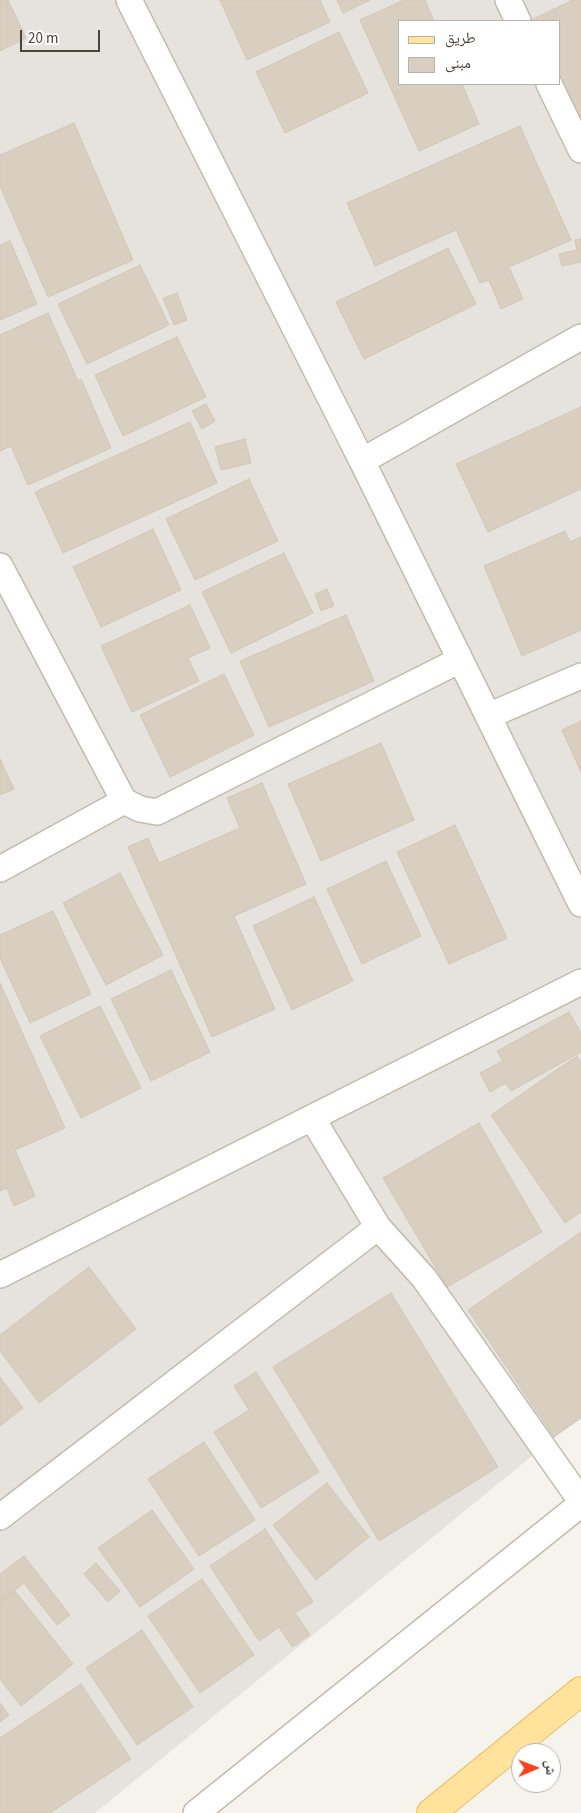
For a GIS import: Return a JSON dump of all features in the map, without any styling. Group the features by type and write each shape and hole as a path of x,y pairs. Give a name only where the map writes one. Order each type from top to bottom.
{"main road":[{"path":"431,1813 581,1691"}],"street":[{"path":"129,0 362,461 581,904"},
{"path":"508,0 518,20"},
{"path":"549,85 581,150"},
{"path":"362,461 581,337"},
{"path":"0,566 124,801 140,809 157,812 460,660"},
{"path":"488,716 581,676"},
{"path":"0,869 124,801"},
{"path":"0,1275 581,982"},
{"path":"196,1813 581,1502 424,1278 378,1227 312,1118"},
{"path":"0,1517 378,1227"}],"shaded area":[{"path":"0,0 581,0 581,1416 95,1813 0,1813"}],"building":[{"path":"0,0 8,0 26,38 0,51"},
{"path":"220,0 320,0 330,22 247,60"},
{"path":"337,0 370,0 343,13"},
{"path":"404,0 425,0 434,20 398,20 398,85 462,85 479,124 419,151 360,20"},
{"path":"573,0 581,0 581,131 560,85 561,20 531,20"},
{"path":"339,32 368,93 285,133 256,72"},
{"path":"74,123 133,260 48,297 0,186 0,155"},
{"path":"520,126 571,240 509,267 523,299 501,309 489,280 480,283 456,230 375,266 347,203"},
{"path":"581,239 581,262 562,266 559,254 577,250 575,240"},
{"path":"10,241 37,304 0,320 0,245"},
{"path":"448,248 476,304 364,359 336,302"},
{"path":"140,265 169,325 87,364 58,304"},
{"path":"177,293 187,320 174,325 163,298"},
{"path":"48,313 78,381 81,379 111,448 28,485 11,446 0,451 0,335"},
{"path":"177,337 206,397 123,436 95,375"},
{"path":"206,404 215,421 202,429 192,411"},
{"path":"581,407 581,489 488,532 456,464"},
{"path":"190,422 217,483 63,553 35,492"},
{"path":"245,439 251,463 221,470 215,447"},
{"path":"249,479 278,541 195,580 166,519"},
{"path":"153,529 181,590 101,627 73,567"},
{"path":"565,531 570,542 581,537 581,630 522,656 484,566"},
{"path":"284,553 313,613 231,653 202,592"},
{"path":"327,589 334,606 321,611 315,594"},
{"path":"190,605 210,648 188,658 199,681 132,712 101,646"},
{"path":"346,615 374,681 269,727 240,661"},
{"path":"224,674 254,735 170,777 140,715"},
{"path":"581,721 581,772 562,730"},
{"path":"381,743 414,820 321,861 288,784"},
{"path":"0,759 14,789 0,795"},
{"path":"262,783 306,884 234,916 275,1009 212,1037 128,847 148,838 159,863 240,828 227,798"},
{"path":"455,825 507,938 449,964 397,852"},
{"path":"386,861 421,936 362,964 327,889"},
{"path":"120,873 163,955 106,985 63,903"},
{"path":"314,897 353,981 292,1010 253,926"},
{"path":"53,911 91,994 30,1023 0,958 0,935"},
{"path":"171,970 210,1052 151,1081 111,999"},
{"path":"0,983 65,1128 15,1150 35,1196 14,1206 7,1188 0,1191"},
{"path":"100,1006 141,1088 81,1118 40,1036"},
{"path":"569,1012 581,1033 581,1052 511,1091 506,1083 490,1092 480,1073 503,1061 497,1051"},
{"path":"577,1056 581,1063 581,1212 565,1223 491,1115"},
{"path":"479,1123 542,1232 447,1287 383,1178"},
{"path":"581,1232 581,1418 554,1437 468,1310"},
{"path":"89,1267 136,1329 39,1403 0,1351 0,1335"},
{"path":"391,1293 498,1467 379,1541 273,1367"},
{"path":"256,1372 319,1472 261,1508 214,1432 249,1410 234,1386"},
{"path":"0,1377 23,1408 0,1426"},
{"path":"204,1442 255,1520 199,1556 148,1479"},
{"path":"327,1483 369,1537 316,1580 273,1525"},
{"path":"152,1510 194,1569 140,1607 98,1548"},
{"path":"265,1529 313,1602 295,1613 310,1635 292,1647 279,1627 259,1641 210,1566"},
{"path":"24,1556 70,1615 57,1625 24,1583 0,1602 0,1574"},
{"path":"96,1563 120,1591 108,1602 84,1574"},
{"path":"202,1579 254,1655 200,1693 148,1616"},
{"path":"15,1591 73,1664 21,1706 0,1679 0,1603"},
{"path":"142,1630 193,1707 137,1745 86,1668"},
{"path":"81,1684 131,1759 50,1813 0,1813 0,1738"},
{"path":"0,1703 9,1715 0,1722"}]}
